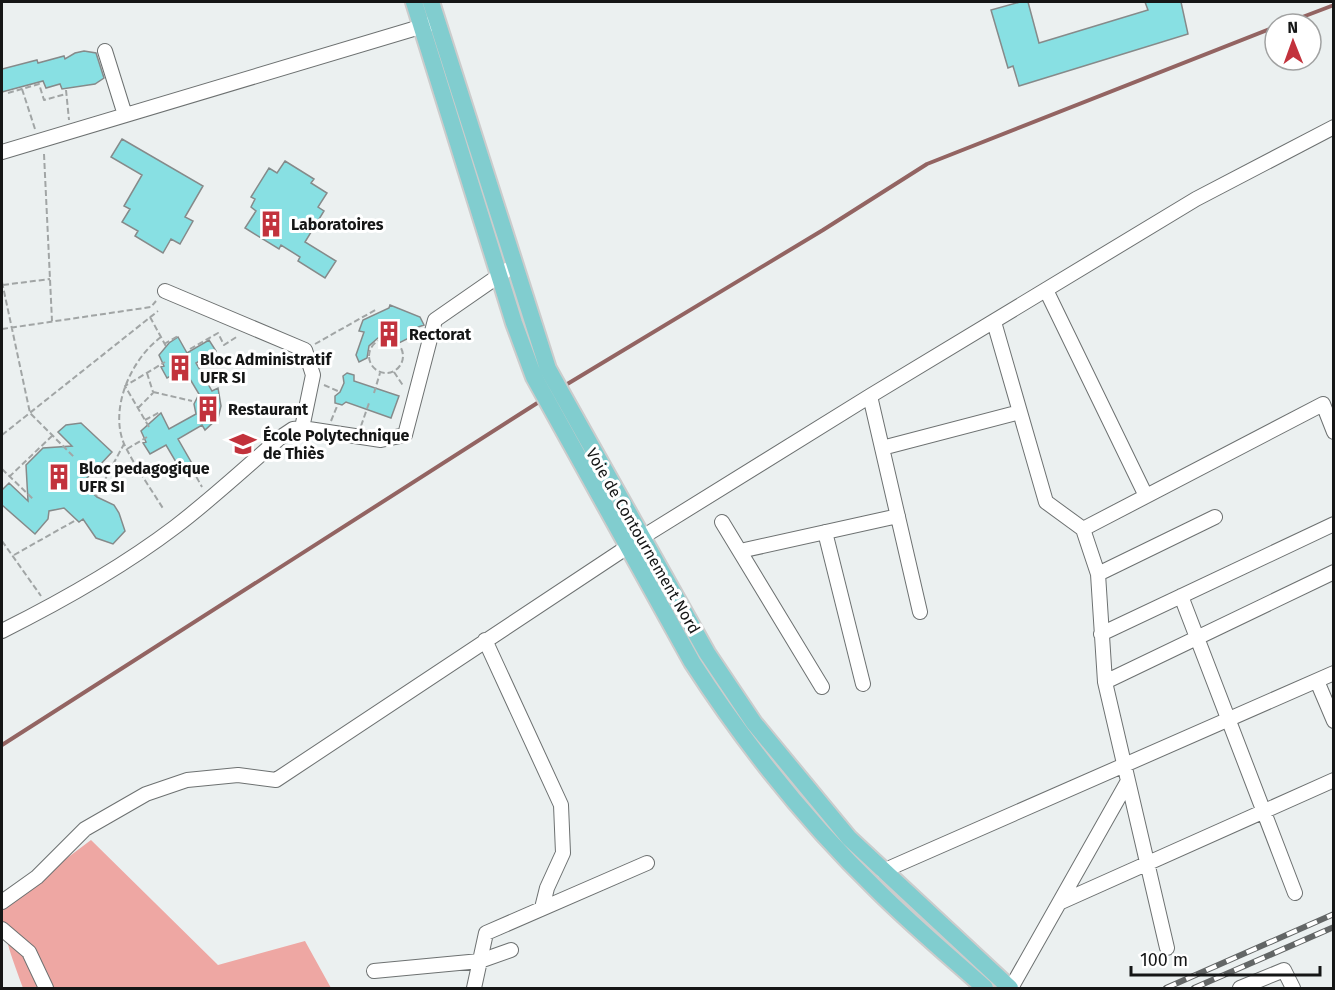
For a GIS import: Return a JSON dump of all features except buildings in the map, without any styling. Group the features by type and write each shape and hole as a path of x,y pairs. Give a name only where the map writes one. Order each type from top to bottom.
{"main road":[{"name":"Voie de Contournement Nord","path":"414,2 430,24 541,373 635,543 754,723 842,830 1010,988"},
{"name":"Voie de Contournement Nord","path":"430,24 431,2"},
{"name":"Voie de Contournement Nord","path":"635,543 692,663 714,697 786,790 876,890 985,988"}],"street":[{"path":"2,152 430,24"},
{"path":"105,51 124,115"},
{"path":"2,902 37,877 85,829 146,794 187,780 238,775 276,780 484,640 870,396 1197,199 1334,127"},
{"path":"2,631 49,608 119,567 177,526 280,437 293,429 302,428 381,440 405,435 435,320 507,270"},
{"path":"1046,290 1146,496"},
{"path":"165,291 305,350 312,365 312,381 302,428"},
{"path":"994,322 1046,502 1083,529 1098,573 1104,682 1167,948"},
{"path":"870,396 920,612"},
{"path":"1083,529 1323,404 1334,432"},
{"path":"882,448 1020,412"},
{"path":"740,551 898,516"},
{"path":"1098,573 1215,517"},
{"path":"722,522 822,687"},
{"path":"1101,634 1334,524"},
{"path":"825,532 863,684"},
{"path":"1104,682 1334,572"},
{"path":"1181,596 1294,893"},
{"path":"484,640 561,804 563,853 547,888 542,908"},
{"path":"883,871 1334,674"},
{"path":"1317,681 1334,721"},
{"path":"1061,902 1334,780"},
{"path":"1010,988 1128,781"},
{"path":"474,988 486,933 646,863"},
{"path":"2,929 29,952 46,988"},
{"path":"374,971 480,960 511,950"},
{"path":"1240,988 1284,970 1293,988"}],"path":[{"path":"8,93 39,84 44,100 66,92 71,131"},
{"path":"22,89 41,140 52,321"},
{"path":"2,237 2,249"},
{"path":"50,279 2,283 30,412 75,458"},
{"path":"2,329 151,307 165,291"},
{"path":"305,350 377,309"},
{"path":"2,435 158,312"},
{"path":"150,317 167,348"},
{"path":"190,349 218,333 224,345 253,328"},
{"path":"164,344 178,336"},
{"path":"161,337 143,355 125,386 120,425 124,444 164,510"},
{"path":"383,339 394,341 401,348 402,364 394,372 380,373 371,365 370,349 383,339"},
{"path":"125,386 165,362"},
{"path":"147,373 153,392"},
{"path":"374,393 380,373"},
{"path":"312,381 340,392"},
{"path":"125,386 148,427"},
{"path":"138,408 153,392"},
{"path":"153,392 192,401"},
{"path":"326,432 338,404"},
{"path":"357,437 369,404"},
{"path":"144,420 160,412"},
{"path":"9,477 52,435"},
{"path":"127,449 147,437"},
{"path":"96,496 124,444"},
{"path":"2,469 33,499"},
{"path":"192,469 209,498"},
{"path":"13,556 76,520"},
{"path":"2,541 49,608"}],"shaded area":[{"path":"91,840 218,965 305,941 331,988 23,988 6,938 2,907"}],"waterway":[{"path":"1316,12 1334,5"},
{"path":"564,386 823,230 927,164 1263,32"},
{"path":"2,745 542,400"}],"railway":[{"path":"1166,988 1334,914"},
{"path":"1194,988 1334,927"}],"place":[{"name":"Laboratoires","path":"271,224"},
{"name":"Rectorat","path":"389,334"},
{"name":"Bloc Administratif UFR SI","path":"180,368"},
{"name":"Restaurant","path":"208,409"},
{"name":"École Polytechnique de Thiès","path":"243,444"},
{"name":"Bloc pedagogique UFR SI","path":"59,477"}]}
